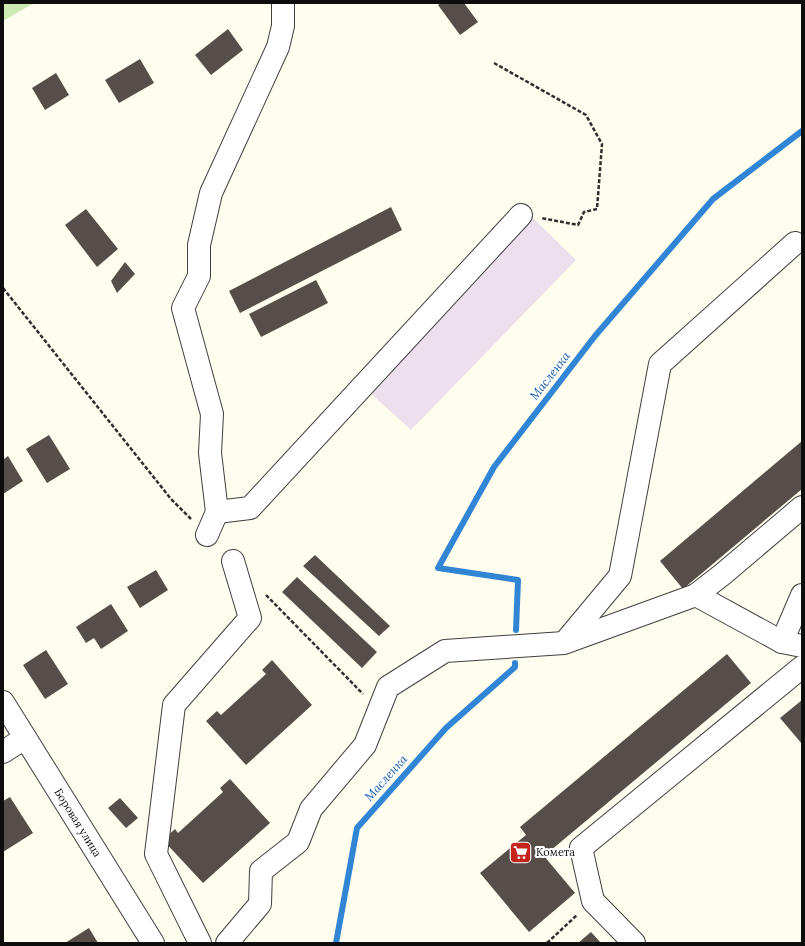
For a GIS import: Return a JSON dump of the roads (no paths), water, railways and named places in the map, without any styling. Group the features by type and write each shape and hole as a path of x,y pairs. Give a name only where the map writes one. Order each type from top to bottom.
{"street":[{"path":"207,535 217,512 210,453 212,414 183,308 199,276 199,245 210,193 278,47 283,26 283,3"},
{"path":"217,512 250,508 521,215"},
{"path":"564,644 620,576 660,364 795,243"},
{"path":"226,943 260,904 261,871 298,842 311,809 365,745 388,688 445,651 564,644 696,595 802,507"},
{"path":"200,943 156,854 174,705 250,618 233,561"},
{"path":"696,595 792,644 802,595"},
{"path":"634,943 593,901 581,848 802,667"},
{"name":"Боровая улица","path":"3,702 153,943"},
{"path":"3,752 25,738"}],"waterway":[{"name":"Масленка","path":"516,630 518,580 438,568 494,467 595,336 713,199 802,131"},
{"name":"Масленка","path":"336,943 357,828 446,728 515,667 515,663"}],"place":[{"name":"Комета","path":"521,852"}]}
